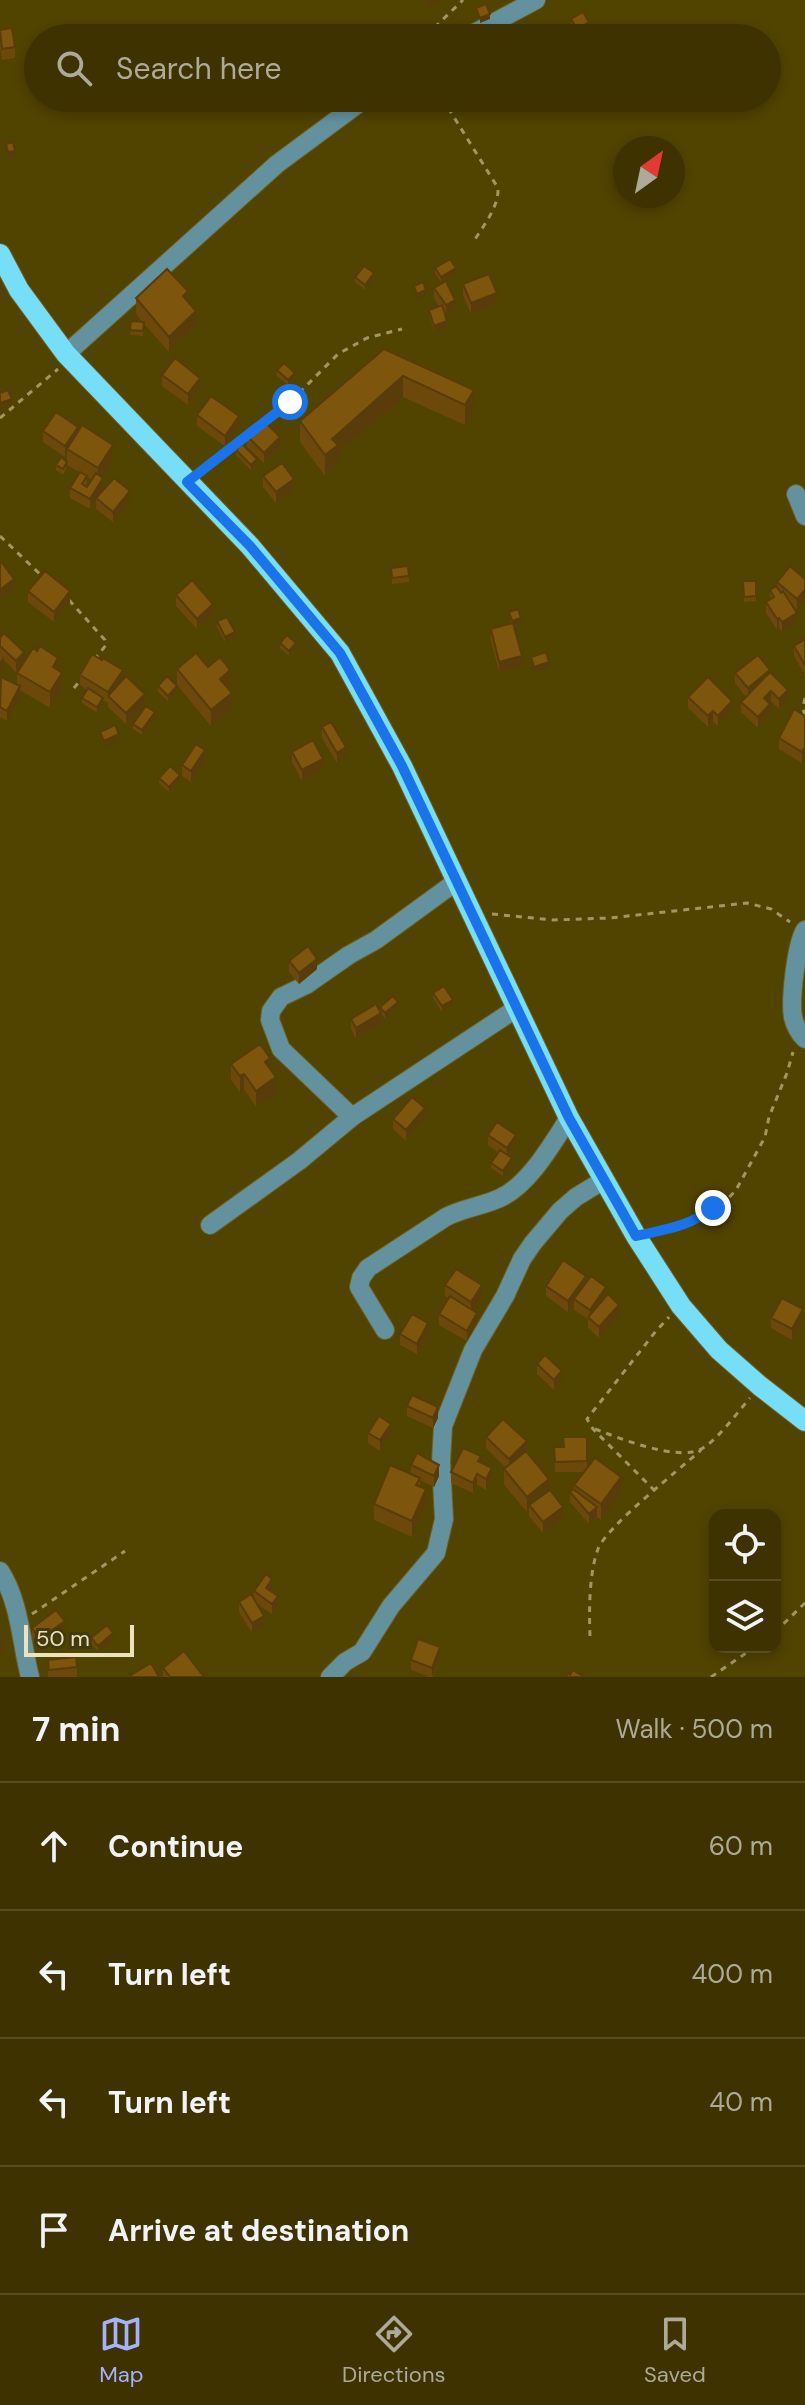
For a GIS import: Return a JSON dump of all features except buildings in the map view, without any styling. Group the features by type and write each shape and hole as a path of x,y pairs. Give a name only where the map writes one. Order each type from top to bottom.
{"main road":[{"path":"0,254 19,290 68,356 250,546 340,653 402,766 569,1118 636,1236 681,1306 719,1350 805,1421"}],"street":[{"path":"491,24 536,0"},
{"path":"68,356 277,164 347,112"},
{"path":"796,494 805,516"},
{"path":"352,1117 281,1049 270,1020 271,1011 281,997 306,985 376,940 457,881"},
{"path":"802,1036 793,1016 793,1001 799,941 804,931"},
{"path":"210,1225 299,1161 352,1117 517,1008"},
{"path":"385,1330 359,1287 365,1271 446,1217 510,1193 541,1160 569,1118"},
{"path":"330,1677 345,1662 362,1652 391,1606 436,1553 444,1519 441,1437 448,1410 473,1350 505,1296 522,1259 560,1211 604,1180"},
{"path":"0,1571 11,1591 30,1677"}],"path":[{"path":"438,24 463,0"},
{"path":"451,112 498,188 495,206 474,241"},
{"path":"187,482 290,402 338,354 367,338 402,329"},
{"path":"0,418 68,356"},
{"path":"0,536 49,582"},
{"path":"68,599 105,640 106,645 92,663"},
{"path":"74,688 83,676"},
{"path":"805,698 805,717"},
{"path":"472,912 567,919 686,911 747,903 771,909 804,931"},
{"path":"636,1236 682,1226 728,1200 765,1137 769,1117 802,1036"},
{"path":"655,1491 587,1421 656,1331 681,1306"},
{"path":"590,1636 589,1599 597,1551 618,1524 719,1433 760,1386"},
{"path":"592,1427 664,1450 681,1453 701,1450"},
{"path":"19,1623 125,1551"},
{"path":"781,1626 805,1603"},
{"path":"711,1677 746,1653"}],"route":[{"path":"290,402 187,482 250,546 340,653 402,766 569,1118 636,1236 682,1226 699,1219 713,1208"}]}
